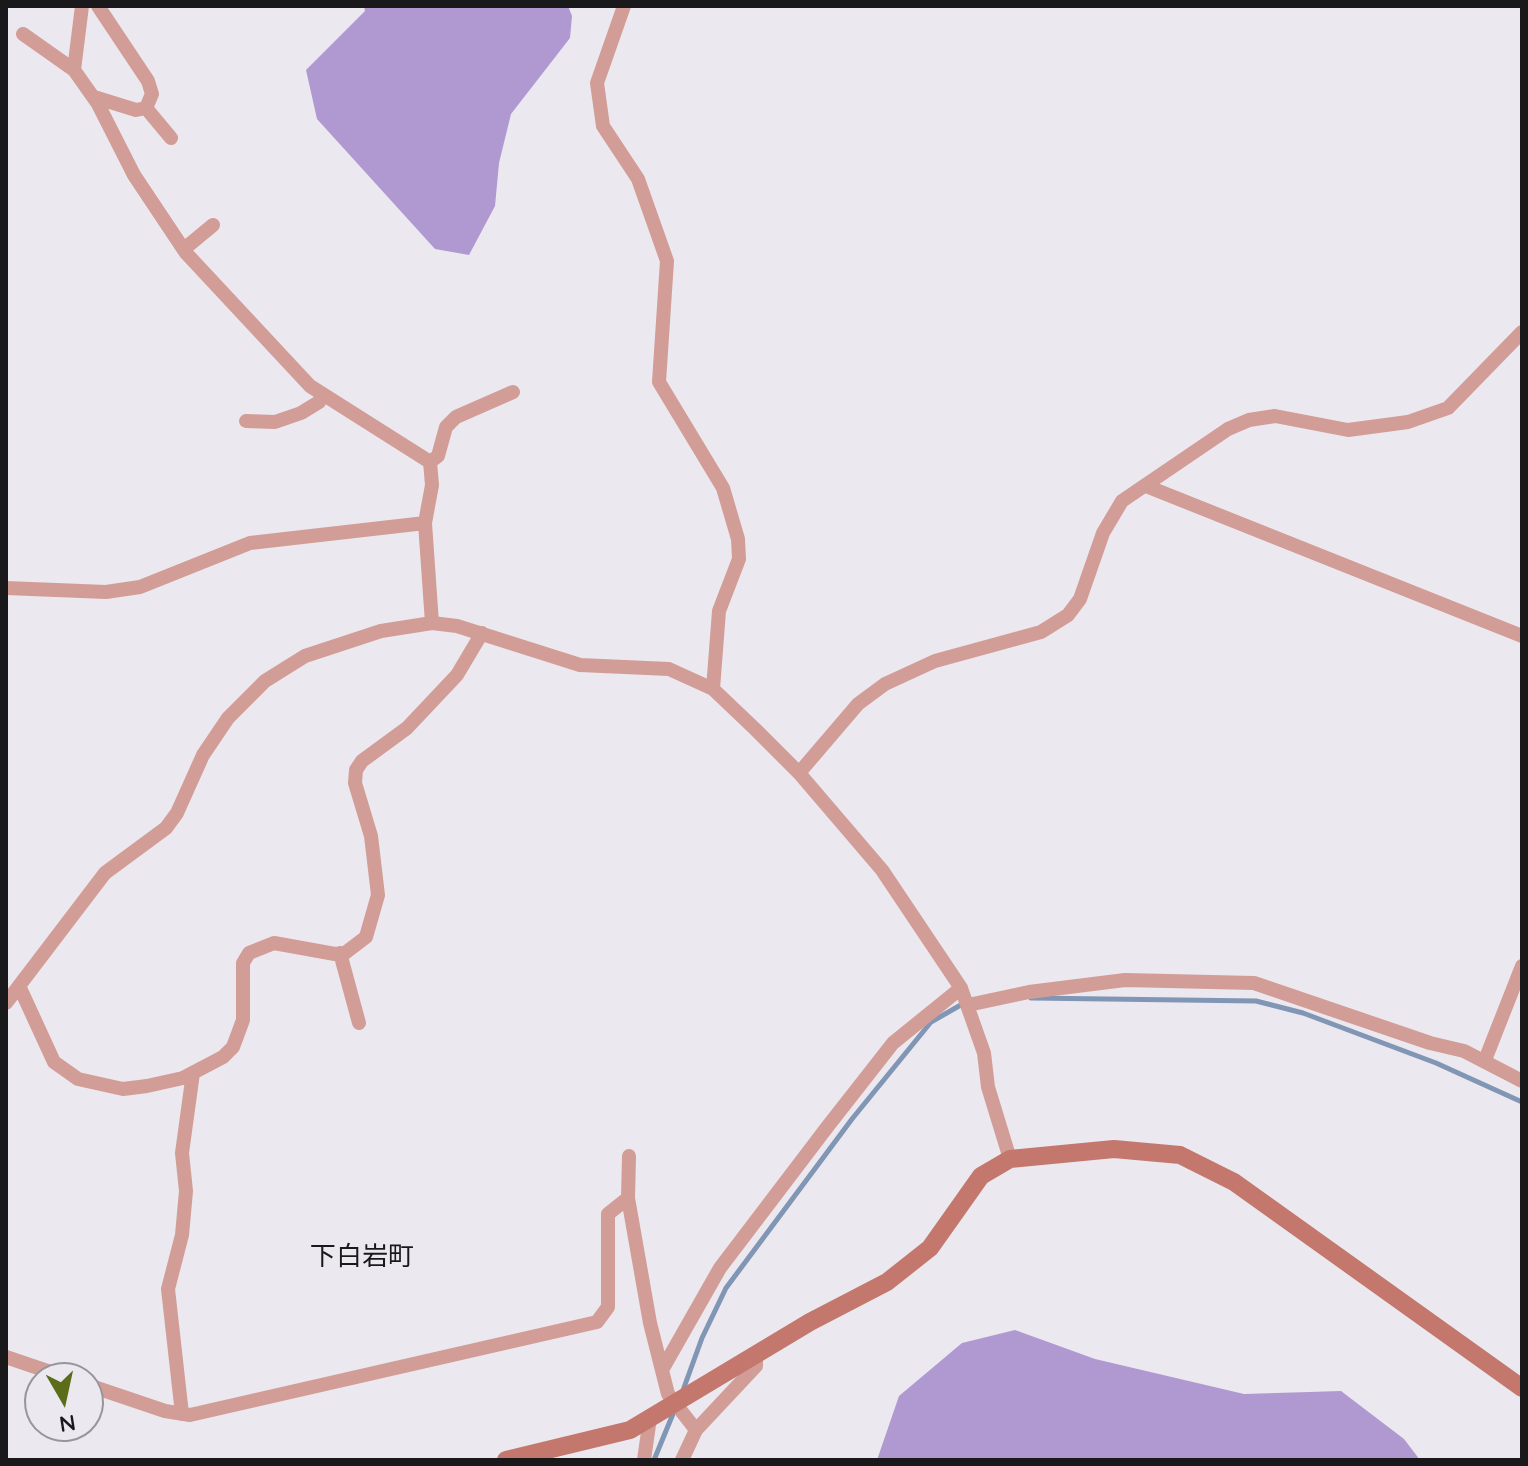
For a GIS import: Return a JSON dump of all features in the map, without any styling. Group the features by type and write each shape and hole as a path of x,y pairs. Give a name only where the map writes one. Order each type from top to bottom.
{"street":[{"path":"74,70 82,6"},
{"path":"98,6 148,81 152,94 146,108"},
{"path":"624,6 597,83 603,126 638,179 667,261 659,382 723,488 738,539 739,559 719,611 713,689"},
{"path":"23,34 74,70 94,97 134,175 184,249 245,319 310,386 430,462"},
{"path":"94,97 126,108 146,108"},
{"path":"146,108 171,138"},
{"path":"184,249 213,225"},
{"path":"799,773 858,704 885,684 935,661 1041,632 1068,615 1080,599 1112,518 1122,501 1228,429 1249,420 1275,416 1348,430 1408,422 1448,408 1522,332"},
{"path":"430,462 438,456 446,427 456,417 513,392"},
{"path":"246,421 275,422 301,413 319,402 322,394"},
{"path":"430,462 432,485 425,523 432,623"},
{"path":"1146,486 1522,636"},
{"path":"6,588 106,592 140,587 250,543 425,523"},
{"path":"6,1003 20,988 52,938 105,873 166,828 177,813 203,755 228,718 265,681 305,656 332,645 381,631 432,623 482,633 580,665 669,669 713,689 799,773 882,870 961,988 984,1053 988,1087 1010,1159"},
{"path":"20,988 54,1062 78,1079 123,1089 183,1078 223,1057 238,1036 245,1003 243,963 249,953 274,943 340,953 366,937 378,895 373,846 355,783 356,770 407,728 457,675 482,633"},
{"path":"340,953 359,1023"},
{"path":"1485,1060 1522,966"},
{"path":"968,1005 1029,992 1125,980 1254,983 1485,1060 1522,1081"},
{"path":"662,1370 720,1268 828,1126 893,1043 961,988"},
{"path":"182,1414 168,1289 182,1235 186,1191 182,1153 193,1073"},
{"path":"506,1460 630,1430 810,1322 887,1282 930,1248 981,1176 1010,1159 1114,1149 1180,1155 1234,1182 1522,1388"},
{"path":"629,1156 628,1198 662,1370 668,1394 696,1430"},
{"path":"104,1390 182,1414 207,1413 597,1322 608,1307 608,1214 628,1198"},
{"path":"682,1460 696,1430 756,1366 756,1356"},
{"path":"644,1460 650,1418"}],"shaded area":[{"path":"364,6 568,6 572,16 570,38 511,114 499,163 495,206 469,255 435,249 317,119 306,70 365,11"},
{"path":"1015,1330 1095,1359 1244,1394 1341,1391 1404,1439 1420,1460 877,1460 899,1396 962,1343"}],"waterway":[{"path":"1031,998 1256,1001 1303,1013 1436,1063 1522,1102"},
{"path":"682,1393 702,1338 726,1288 852,1119 931,1022 966,1002"},
{"path":"654,1460 675,1409"}],"district":[{"name":"下白岩町","path":"362,1257"}]}
